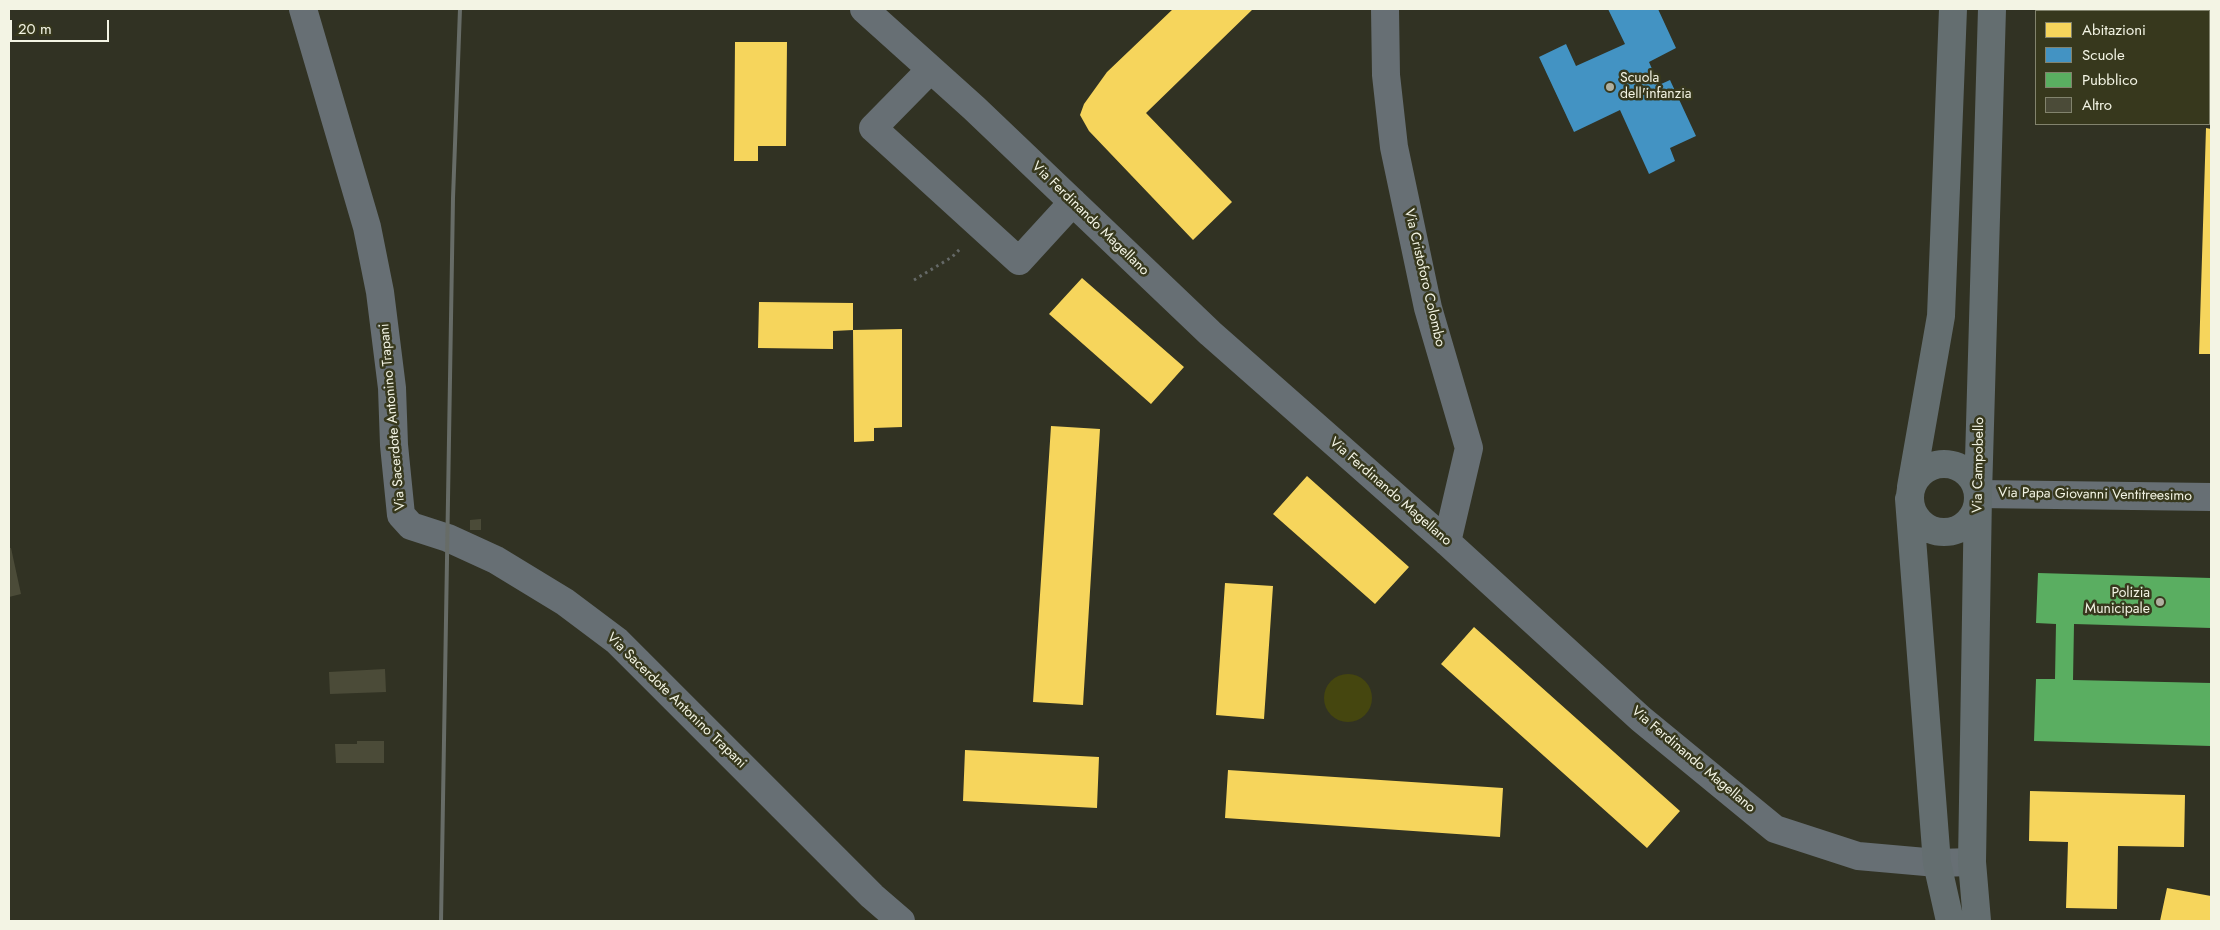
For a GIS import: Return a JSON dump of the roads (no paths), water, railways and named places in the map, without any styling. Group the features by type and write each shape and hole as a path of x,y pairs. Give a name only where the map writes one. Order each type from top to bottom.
{"main road":[{"path":"1950,921 1937,863 1910,493 1942,316 1953,9"},
{"name":"Via Campobello","path":"1977,921 1972,862 1978,494 1992,9"},
{"path":"1947,463 1958,466 1968,473 1975,482 1978,505 1974,515 1957,530 1935,532 1925,527 1912,510 1910,493 1916,477 1924,469 1935,464 1947,463"}],"street":[{"name":"Via Sacerdote Antonino Trapani","path":"303,9 367,227 380,292 392,388 394,445 401,516 411,526 448,538 496,560 565,602 617,641 872,896 901,921"},
{"name":"Via Ferdinando Magellano","path":"864,9 974,108 1210,333 1447,542 1641,719 1775,829 1858,856 1937,863 1972,862"},
{"name":"Via Cristoforo Colombo","path":"1385,9 1386,76 1394,147 1428,308 1469,448 1447,542"},
{"path":"930,70 873,128 1019,261 1073,202"},
{"name":"Via Papa Giovanni Ventitreesimo","path":"1978,494 2211,497"}],"railway":[{"path":"441,921 453,198 460,9"}],"place":[{"name":"Scuola dell'infanzia","path":"1610,87"},
{"name":"Polizia Municipale","path":"2160,602"}]}
